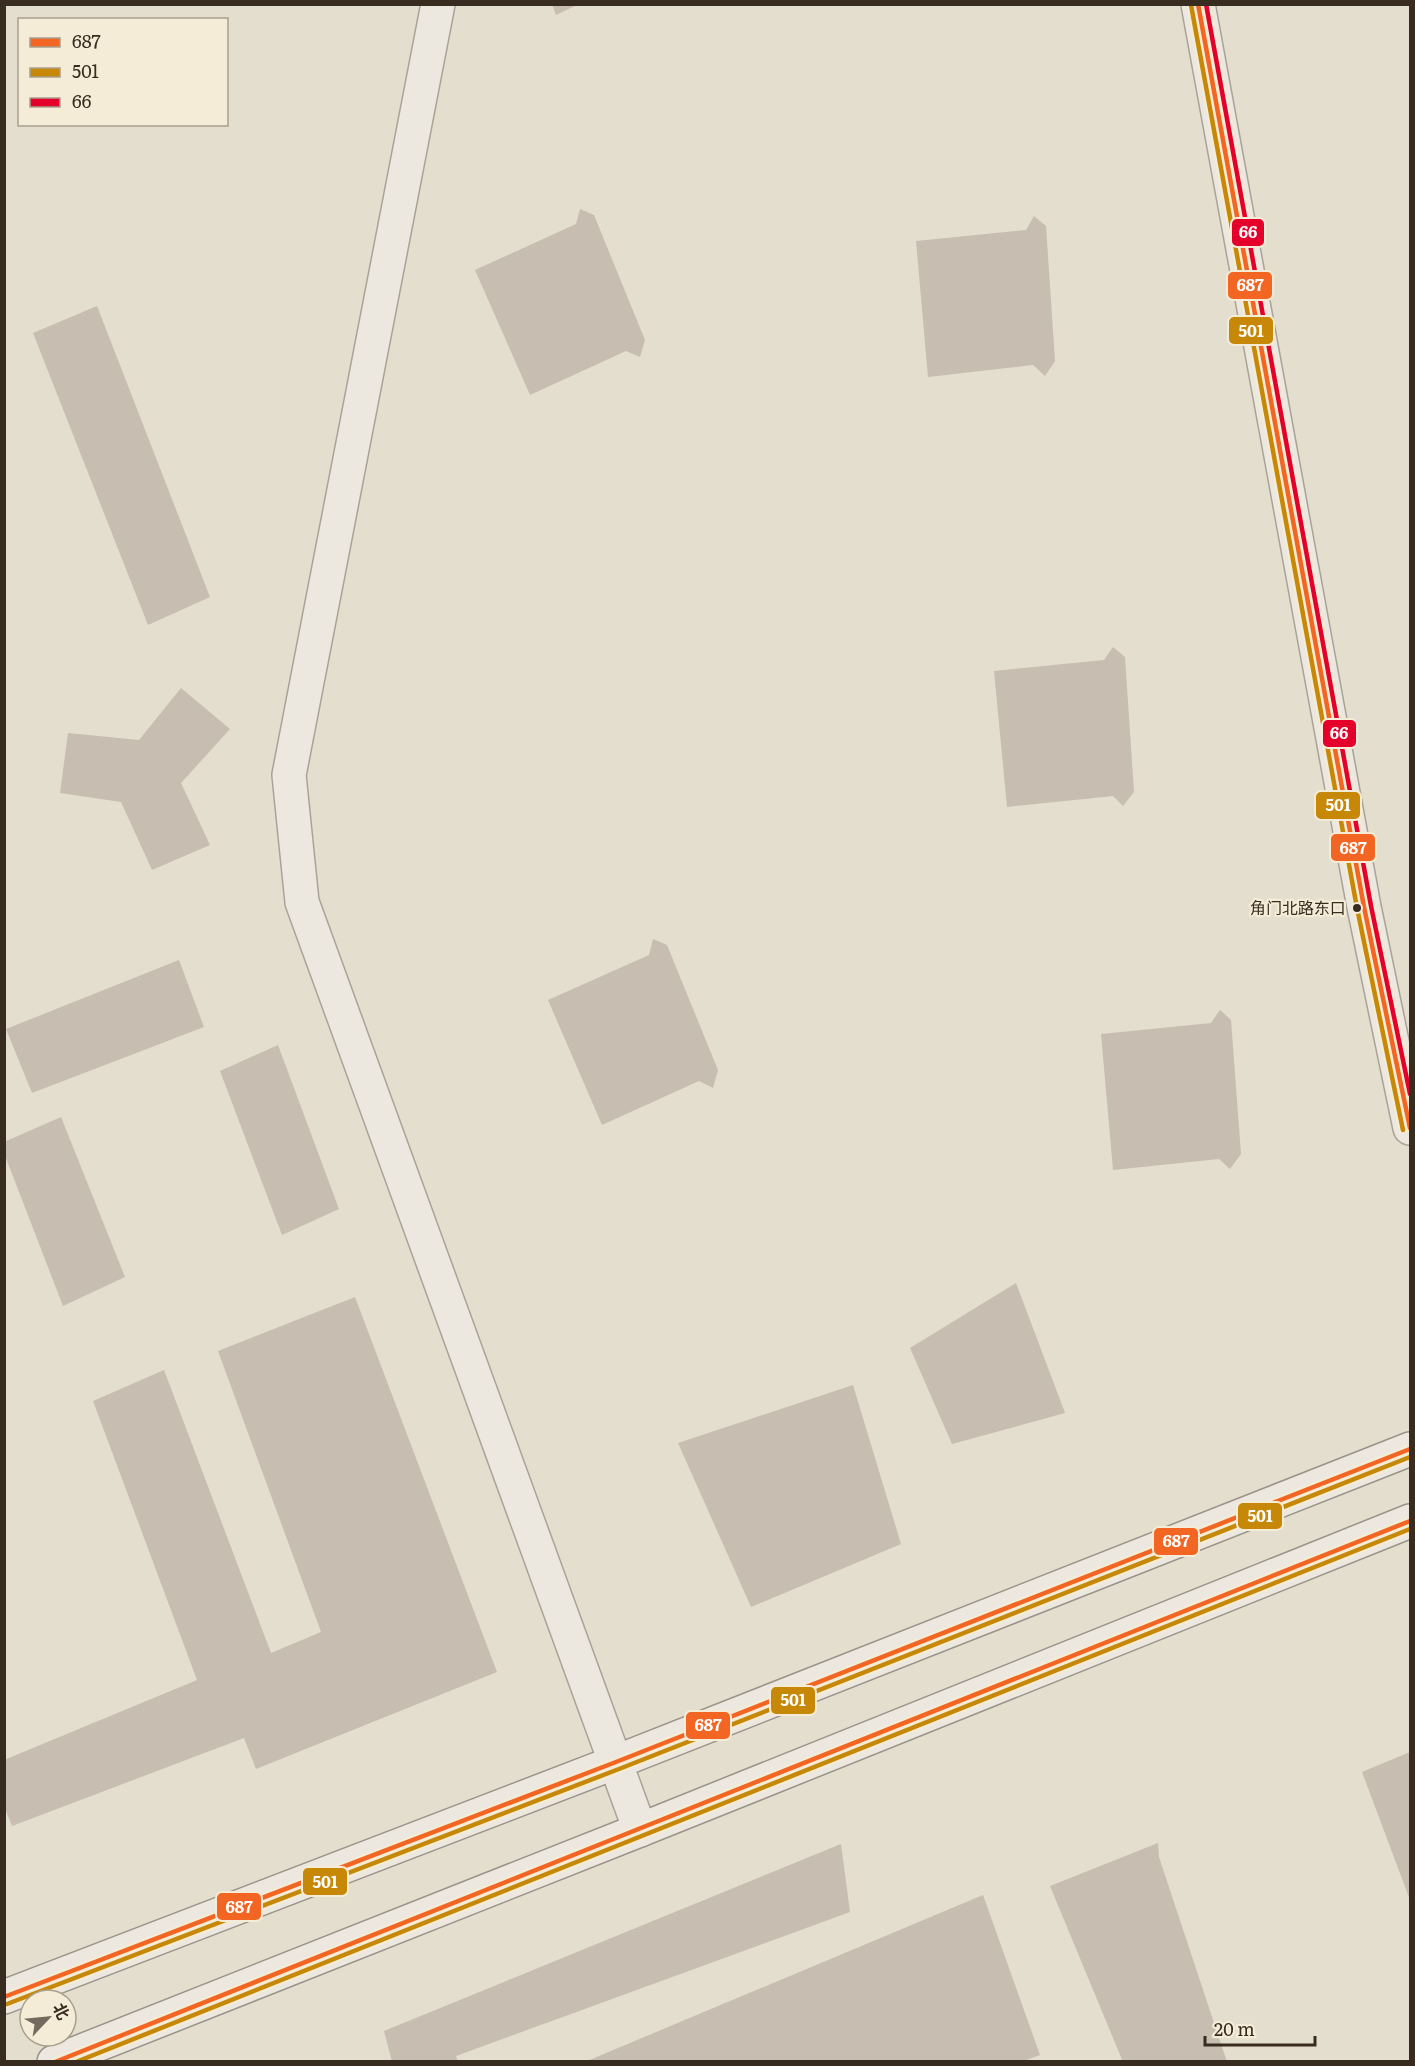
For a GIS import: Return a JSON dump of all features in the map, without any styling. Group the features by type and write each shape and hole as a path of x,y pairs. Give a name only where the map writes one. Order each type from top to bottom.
{"street":[{"path":"438,4 289,775 302,902 640,1830"},
{"path":"1198,4 1364,907 1410,1128"},
{"path":"4,1997 616,1762 1410,1449"},
{"path":"54,2061 640,1830 1410,1521"}],"building":[{"path":"552,4 579,4 556,15"},
{"path":"580,209 594,215 645,340 640,357 626,351 530,395 475,270 576,224"},
{"path":"1034,216 1046,226 1055,361 1045,376 1033,365 928,377 916,241 1026,230"},
{"path":"97,306 210,597 148,625 33,333"},
{"path":"1113,647 1125,657 1134,792 1123,806 1113,796 1007,807 994,671 1104,660"},
{"path":"181,688 230,729 181,783 210,845 152,870 121,802 60,793 68,733 139,740"},
{"path":"653,939 667,945 718,1070 713,1088 699,1081 602,1125 548,1000 649,955"},
{"path":"179,960 204,1027 32,1093 6,1029"},
{"path":"1220,1010 1231,1020 1241,1154 1230,1169 1219,1159 1113,1170 1101,1034 1211,1023"},
{"path":"278,1045 339,1209 282,1235 220,1071"},
{"path":"61,1117 125,1277 63,1306 4,1153 4,1142"},
{"path":"1016,1283 1065,1413 952,1444 910,1348"},
{"path":"355,1297 497,1672 256,1769 244,1738 12,1826 4,1806 4,1760 197,1680 93,1401 164,1370 271,1653 321,1632 218,1351"},
{"path":"853,1385 901,1544 751,1607 678,1443"},
{"path":"1410,1752 1410,1900 1362,1772"},
{"path":"1158,1843 1159,1857 1227,2062 1123,2062 1050,1886"},
{"path":"841,1844 850,1912 456,2056 458,2062 392,2062 384,2031"},
{"path":"983,1895 1040,2055 1024,2061 587,2061"}],"transit line":[{"name":"687","path":"1198,4 1364,907 1410,1128"},
{"name":"66","path":"1206,4 1371,906 1410,1094"},
{"name":"501","path":"1191,5 1357,908 1403,1130"},
{"name":"687","path":"4,1997 616,1762 1410,1449"},
{"name":"501","path":"7,2004 619,1769 1410,1457"},
{"name":"687","path":"55,2062 1410,1521"},
{"name":"501","path":"76,2062 1410,1529"}],"place":[{"name":"角门北路东口","path":"1357,908"}]}
